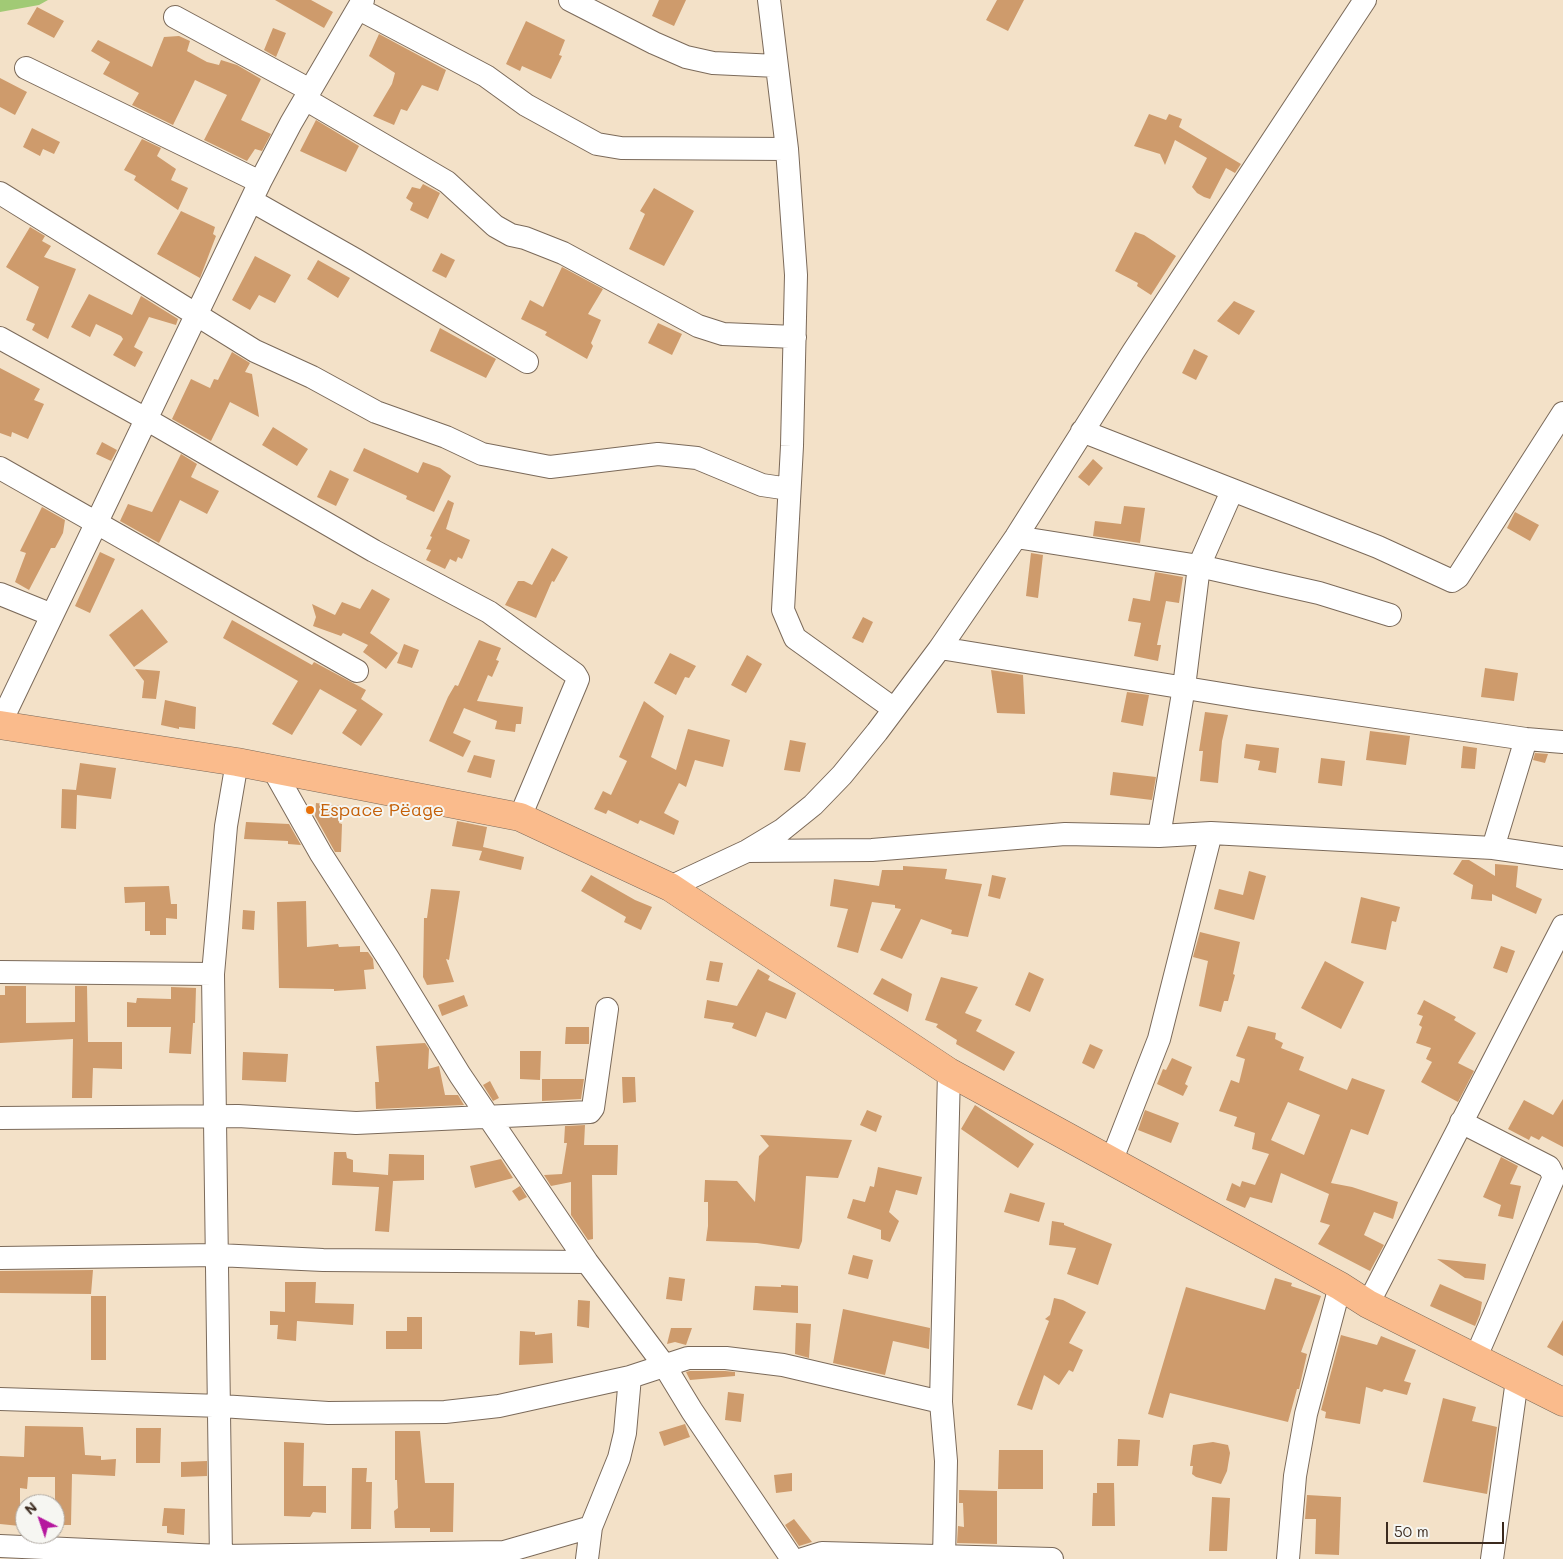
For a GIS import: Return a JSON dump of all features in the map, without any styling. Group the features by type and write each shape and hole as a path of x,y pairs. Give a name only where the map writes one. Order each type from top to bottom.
{"highway":[{"path":"0,724 237,762 520,817 670,887 949,1072 1340,1286 1368,1304 1563,1402"}],"street":[{"path":"570,0 654,44 686,57 713,63 777,66"},
{"path":"769,0 787,149 796,275 783,610 795,638 894,709"},
{"path":"670,887 747,851 782,830 813,805 842,775 894,709 940,648 1016,537 1082,431 1365,0"},
{"path":"0,724 256,191 308,95 361,4 486,76 533,110 597,144 621,148 787,149"},
{"path":"175,17 308,95 447,182 495,226 511,235 525,238 563,253 698,326 723,334 794,338"},
{"path":"26,68 256,191 356,260 527,362"},
{"path":"0,194 197,313 255,351 312,377 376,412 446,437 482,454 550,467 658,454 697,458 762,485 789,488"},
{"path":"0,338 146,419 374,551 489,612 575,674 578,679 520,817"},
{"path":"1082,431 1378,547 1452,581 1458,577 1563,413"},
{"path":"0,468 357,671"},
{"path":"1160,836 1184,686 1198,566 1232,491"},
{"path":"1016,537 1198,566 1319,593 1390,615"},
{"path":"0,594 52,615"},
{"path":"940,648 1526,739 1563,742"},
{"path":"1493,848 1526,739"},
{"path":"222,1558 213,974 226,826 237,762"},
{"path":"273,769 321,854 460,1074 587,1262 664,1364 692,1411 792,1559"},
{"path":"747,851 872,850 1065,834 1160,836 1211,833 1493,848 1563,858"},
{"path":"1111,1162 1159,1039 1211,833"},
{"path":"1368,1304 1563,926"},
{"path":"0,972 213,974"},
{"path":"0,1118 214,1117 356,1123 592,1111 607,1009"},
{"path":"944,1558 946,1462 941,1402 949,1072"},
{"path":"1461,1122 1549,1167 1554,1177 1475,1359"},
{"path":"0,1258 217,1255 323,1260 587,1262"},
{"path":"1288,1559 1294,1476 1306,1414 1340,1286"},
{"path":"0,1399 221,1406 328,1413 445,1412 499,1406 630,1376 688,1358 726,1358 783,1365 941,1402"},
{"path":"587,1559 591,1527 618,1458 625,1432 630,1376"},
{"path":"1492,1559 1517,1380"},
{"path":"0,1546 222,1558 504,1552 591,1527"},
{"path":"803,1559 822,1553 944,1558 1052,1559"}],"green space":[{"path":"0,0 48,0 39,5 0,12"}],"building":[{"path":"275,0 311,0 333,12 324,28"},
{"path":"659,0 686,0 674,26 652,16"},
{"path":"997,0 1024,0 1008,31 986,20"},
{"path":"37,7 64,21 54,38 27,24"},
{"path":"526,21 565,40 559,55 562,56 551,79 522,66 520,71 506,64"},
{"path":"273,28 286,33 276,57 264,50"},
{"path":"379,34 446,70 438,91 422,85 407,111 401,109 394,125 373,116 392,84 395,73 369,56"},
{"path":"179,36 190,41 187,51 207,62 219,65 221,60 237,65 261,79 241,120 271,134 262,151 255,149 247,161 204,140 227,95 195,80 173,125 132,105 139,93 103,74 110,62 91,51 98,40 152,67 164,37"},
{"path":"0,78 27,92 15,115 0,107"},
{"path":"1149,114 1166,120 1169,114 1182,119 1179,127 1241,164 1235,173 1226,168 1210,199 1204,197 1192,187 1207,158 1175,140 1165,165 1160,154 1134,146"},
{"path":"316,120 359,146 346,172 300,151"},
{"path":"32,128 60,142 54,154 43,149 40,156 23,147"},
{"path":"142,139 161,148 157,156 176,169 171,180 188,188 178,210 134,180 136,176 124,170"},
{"path":"423,184 440,193 428,219 410,210 413,203 406,198 412,187 420,189"},
{"path":"654,188 694,211 664,266 629,249 645,214 640,211"},
{"path":"181,211 215,227 213,234 216,236 200,278 157,254"},
{"path":"30,227 45,236 42,241 51,246 44,257 76,269 48,339 32,330 35,324 26,320 39,287 6,267"},
{"path":"1135,232 1144,235 1176,256 1151,295 1137,286 1138,283 1115,271"},
{"path":"441,253 455,260 446,278 432,271"},
{"path":"255,256 291,275 275,303 259,295 250,310 232,300"},
{"path":"318,260 350,278 338,298 307,279"},
{"path":"562,267 603,289 588,314 601,320 591,343 593,346 587,359 545,335 547,332 521,319 530,300 543,307"},
{"path":"89,294 132,315 141,296 178,319 176,325 149,317 134,347 143,352 135,367 113,355 123,339 121,336 96,324 90,337 71,327"},
{"path":"1234,301 1255,311 1239,335 1217,321"},
{"path":"658,323 682,334 672,355 648,343"},
{"path":"440,328 496,359 486,378 430,351"},
{"path":"1194,349 1208,356 1196,380 1182,373"},
{"path":"232,352 250,363 245,372 252,374 259,417 230,402 211,441 172,419 191,379 210,388 214,379 218,380"},
{"path":"0,368 40,389 34,400 44,404 28,439 12,432 11,437 0,433"},
{"path":"273,427 308,449 297,466 262,445"},
{"path":"102,442 117,450 111,461 96,454"},
{"path":"364,448 418,473 423,462 440,468 451,476 434,512 406,499 407,496 353,471"},
{"path":"181,454 197,464 191,477 219,491 207,514 180,500 159,543 120,521 128,504 152,512"},
{"path":"1093,459 1103,468 1089,486 1078,477"},
{"path":"330,470 349,479 336,506 317,497"},
{"path":"448,500 454,503 446,529 470,540 462,559 458,557 456,562 450,559 445,569 426,560 431,550 426,549 432,537 430,536"},
{"path":"1124,506 1145,508 1140,543 1093,536 1095,521 1121,524"},
{"path":"42,507 65,520 63,533 55,548 51,548 29,590 15,582 26,553 20,551"},
{"path":"1515,512 1539,525 1530,541 1507,528"},
{"path":"552,548 568,557 554,582 552,581 536,618 505,605 518,581 524,581 532,585"},
{"path":"100,552 115,559 90,613 75,606"},
{"path":"1031,553 1043,555 1038,598 1026,596"},
{"path":"1155,572 1183,577 1179,603 1166,601 1157,645 1161,645 1158,661 1134,656 1141,623 1128,621 1133,598 1150,601"},
{"path":"372,589 390,599 370,633 398,653 386,669 363,652 368,645 343,633 341,636 313,626 316,617 312,604 335,615 342,602 360,609"},
{"path":"142,609 168,642 134,667 109,635"},
{"path":"863,617 873,622 863,643 852,638"},
{"path":"232,620 312,665 314,662 366,690 361,699 383,714 361,746 342,733 357,710 320,689 292,735 272,724 298,681 223,638"},
{"path":"479,640 501,648 496,660 499,661 492,677 488,675 477,701 523,707 521,724 516,724 515,732 495,729 497,721 464,708 453,733 471,741 463,757 429,741 448,697 455,685 458,686"},
{"path":"404,644 419,650 412,668 397,663"},
{"path":"670,653 696,666 689,678 685,677 676,695 654,683"},
{"path":"747,655 762,664 746,693 731,685"},
{"path":"1485,668 1518,673 1514,701 1481,697"},
{"path":"135,669 160,671 156,699 142,698 144,681"},
{"path":"991,670 1023,675 1025,714 997,713"},
{"path":"1127,692 1149,695 1143,726 1121,722"},
{"path":"165,700 196,707 195,729 179,727 179,729 161,725"},
{"path":"644,701 664,716 651,757 676,770 688,729 730,740 723,767 695,760 686,787 679,783 664,813 679,821 674,835 640,820 638,824 608,810 606,814 594,809 603,791 611,795 627,761 619,757"},
{"path":"1205,712 1228,715 1222,741 1218,783 1200,781 1203,751 1199,751"},
{"path":"1370,731 1410,736 1406,765 1366,760"},
{"path":"790,740 806,743 800,772 784,770"},
{"path":"1246,744 1279,748 1276,773 1258,770 1260,761 1244,758"},
{"path":"1463,746 1477,748 1475,769 1461,768"},
{"path":"1535,753 1548,754 1545,763 1533,760"},
{"path":"474,755 495,760 491,778 467,772"},
{"path":"1321,758 1345,761 1342,786 1318,783"},
{"path":"80,763 116,768 111,799 77,795 76,829 61,828 62,789 76,790"},
{"path":"1113,772 1156,777 1152,800 1110,795"},
{"path":"316,803 341,806 339,823 342,824 341,852 335,852 315,816"},
{"path":"457,821 487,827 483,847 524,857 521,870 479,860 482,851 452,846"},
{"path":"246,822 289,824 301,845 288,844 288,841 244,839"},
{"path":"1462,860 1469,860 1495,876 1495,864 1518,866 1516,887 1542,899 1536,914 1492,894 1492,901 1471,899 1473,885 1453,874"},
{"path":"903,866 947,869 945,879 982,884 968,937 951,934 952,930 921,919 902,959 880,950 901,909 895,908 895,905 872,902 858,953 837,947 848,909 830,906 834,879 879,886 882,870 903,870"},
{"path":"1249,871 1266,876 1254,920 1214,909 1219,889 1243,895"},
{"path":"591,875 635,900 652,907 641,930 624,922 626,917 581,891"},
{"path":"992,875 1006,878 1000,899 988,896"},
{"path":"169,886 171,904 177,904 177,919 166,918 166,935 150,935 150,931 145,931 145,902 125,903 124,887"},
{"path":"431,889 460,891 449,960 446,959 454,982 427,985 423,977 424,918 427,918"},
{"path":"1361,897 1400,907 1396,922 1392,921 1386,950 1351,943"},
{"path":"306,901 307,947 338,944 339,947 360,946 360,952 368,952 373,959 374,969 364,970 366,989 334,991 334,989 279,988 277,902"},
{"path":"243,910 255,911 254,930 242,929"},
{"path":"1200,932 1240,942 1233,974 1235,975 1228,1001 1224,1001 1221,1012 1199,1006 1208,961 1193,957"},
{"path":"1501,946 1515,951 1507,973 1493,968"},
{"path":"710,961 723,963 719,982 706,980"},
{"path":"1325,961 1364,982 1341,1029 1301,1008"},
{"path":"758,969 770,976 768,980 796,993 786,1019 766,1012 756,1037 732,1028 734,1023 704,1018 707,1000 737,1006"},
{"path":"1029,972 1044,979 1030,1012 1015,1005"},
{"path":"941,977 978,987 965,1013 982,1020 976,1031 1015,1052 1004,1071 956,1044 957,1040 936,1027 938,1024 925,1020"},
{"path":"882,978 912,994 908,1012 873,994"},
{"path":"5,986 26,986 26,1023 75,1022 75,986 87,986 88,1042 122,1042 122,1069 93,1068 92,1098 72,1098 73,1039 0,1043 0,995 5,995"},
{"path":"171,987 196,988 195,1023 193,1023 191,1054 169,1053 171,1027 127,1027 127,1002 136,1003 137,998 171,999"},
{"path":"464,995 468,1006 442,1016 438,1005"},
{"path":"1424,1000 1456,1017 1454,1020 1476,1033 1458,1063 1474,1071 1458,1102 1421,1082 1432,1062 1426,1059 1431,1048 1416,1043 1422,1027 1419,1025 1423,1016 1417,1014"},
{"path":"1248,1026 1276,1033 1275,1039 1283,1043 1281,1048 1304,1057 1299,1070 1347,1090 1352,1078 1385,1090 1368,1135 1351,1129 1331,1183 1352,1187 1398,1202 1393,1219 1374,1212 1364,1235 1384,1245 1370,1271 1318,1244 1330,1225 1320,1222 1329,1194 1281,1173 1272,1203 1250,1197 1245,1208 1226,1200 1232,1183 1240,1187 1242,1181 1255,1185 1269,1154 1252,1149 1255,1133 1234,1126 1237,1117 1219,1111 1231,1080 1239,1083 1245,1059 1236,1056","holes":["1288,1102 1320,1115 1304,1155 1271,1140"]},
{"path":"566,1027 589,1027 589,1044 565,1044"},
{"path":"425,1043 429,1049 428,1069 439,1066 445,1095 458,1095 464,1105 376,1109 375,1082 379,1082 376,1046"},
{"path":"1090,1044 1103,1050 1094,1069 1082,1063"},
{"path":"520,1051 541,1051 540,1080 520,1079"},
{"path":"243,1052 288,1054 286,1082 242,1080"},
{"path":"1172,1058 1192,1067 1185,1084 1188,1086 1183,1096 1157,1084 1163,1069 1166,1070"},
{"path":"622,1077 635,1077 636,1102 623,1103"},
{"path":"542,1079 584,1079 581,1099 542,1101"},
{"path":"490,1081 499,1098 493,1101 483,1085"},
{"path":"1563,1099 1563,1147 1542,1136 1539,1140 1531,1136 1529,1140 1508,1129 1524,1100 1553,1115"},
{"path":"975,1105 1034,1144 1018,1168 961,1129"},
{"path":"867,1110 882,1116 876,1132 860,1125"},
{"path":"1145,1110 1179,1123 1171,1143 1138,1130"},
{"path":"585,1125 584,1145 618,1145 617,1175 592,1175 593,1239 588,1240 571,1215 571,1182 551,1186 544,1175 562,1174 567,1143 564,1143 565,1126"},
{"path":"760,1135 852,1140 838,1178 806,1176 802,1241 799,1249 757,1243 706,1241 708,1202 704,1202 705,1180 737,1181 755,1202 759,1156 769,1146"},
{"path":"334,1152 346,1152 347,1158 353,1160 353,1172 388,1175 389,1154 424,1155 424,1180 393,1181 389,1232 375,1231 379,1187 332,1185"},
{"path":"1501,1157 1518,1166 1510,1184 1521,1186 1513,1219 1498,1216 1501,1205 1483,1197"},
{"path":"501,1159 513,1178 475,1188 470,1166"},
{"path":"878,1167 922,1177 917,1195 896,1190 889,1212 899,1221 890,1242 881,1239 881,1230 847,1218 853,1199 865,1202 870,1186 874,1187"},
{"path":"520,1186 527,1197 519,1201 512,1191"},
{"path":"1010,1193 1045,1203 1039,1222 1004,1212"},
{"path":"1052,1221 1064,1223 1064,1225 1112,1244 1098,1285 1067,1274 1076,1248 1049,1245"},
{"path":"853,1255 873,1260 868,1279 848,1274"},
{"path":"1437,1259 1486,1264 1484,1280 1465,1278"},
{"path":"93,1270 91,1294 0,1293 0,1271"},
{"path":"669,1277 685,1279 682,1301 666,1299"},
{"path":"1275,1278 1292,1283 1291,1286 1321,1296 1301,1352 1307,1354 1299,1389 1297,1389 1288,1422 1170,1393 1163,1418 1148,1414 1186,1287 1265,1310"},
{"path":"285,1282 316,1282 315,1303 354,1304 353,1325 297,1321 296,1341 277,1339 278,1325 270,1325 270,1311 285,1312"},
{"path":"1440,1284 1482,1302 1475,1326 1430,1306"},
{"path":"781,1285 798,1286 798,1313 753,1310 755,1286 781,1287"},
{"path":"91,1296 106,1296 106,1360 91,1360"},
{"path":"1054,1298 1063,1300 1086,1312 1069,1343 1083,1350 1073,1372 1069,1370 1059,1385 1044,1375 1032,1410 1017,1405 1049,1321 1045,1319 1050,1315"},
{"path":"578,1300 590,1301 589,1328 577,1326"},
{"path":"843,1309 930,1328 929,1349 893,1341 885,1375 833,1363"},
{"path":"407,1317 422,1317 422,1349 386,1349 386,1331 407,1331"},
{"path":"1563,1320 1563,1356 1547,1347"},
{"path":"796,1323 811,1324 809,1358 795,1354"},
{"path":"671,1328 692,1328 686,1345 675,1342 667,1344"},
{"path":"520,1331 535,1332 535,1335 552,1333 553,1363 519,1365"},
{"path":"1341,1335 1377,1345 1381,1336 1416,1350 1404,1381 1411,1383 1407,1395 1384,1389 1382,1392 1366,1387 1360,1424 1325,1418 1326,1412 1321,1410"},
{"path":"686,1372 735,1372 735,1376 690,1380"},
{"path":"728,1392 744,1394 741,1422 725,1420"},
{"path":"1443,1398 1476,1407 1472,1421 1497,1427 1487,1494 1423,1482"},
{"path":"685,1424 690,1437 664,1446 659,1432"},
{"path":"25,1426 83,1427 85,1455 101,1456 101,1460 116,1459 115,1476 72,1474 71,1525 65,1525 65,1494 55,1494 55,1477 28,1477 27,1489 20,1488 20,1494 15,1494 15,1526 0,1524 0,1456 24,1457"},
{"path":"136,1428 161,1428 160,1463 136,1463"},
{"path":"395,1431 420,1431 425,1483 454,1483 453,1532 430,1532 430,1528 395,1528 394,1511 398,1508 397,1480 395,1480"},
{"path":"1118,1439 1140,1440 1138,1466 1117,1466"},
{"path":"284,1442 304,1443 303,1486 326,1486 326,1513 313,1512 310,1517 284,1516"},
{"path":"1213,1442 1228,1445 1230,1453 1227,1471 1221,1484 1196,1477 1192,1474 1193,1466 1190,1466 1193,1445"},
{"path":"999,1450 1043,1450 1043,1489 998,1489"},
{"path":"207,1461 207,1476 181,1477 181,1462"},
{"path":"352,1468 367,1468 366,1482 372,1482 371,1529 351,1529"},
{"path":"792,1473 792,1491 776,1493 774,1475"},
{"path":"1097,1483 1114,1483 1115,1526 1092,1526 1093,1493 1097,1493"},
{"path":"959,1490 997,1491 997,1544 957,1543 958,1526 964,1527 963,1503 959,1503"},
{"path":"1307,1495 1341,1497 1339,1555 1315,1554 1316,1519 1305,1519"},
{"path":"1212,1497 1230,1498 1227,1551 1209,1551"},
{"path":"164,1508 185,1509 184,1535 167,1533 167,1526 162,1526"},
{"path":"794,1519 812,1542 799,1546 785,1525"}],"place":[{"name":"Espace Pëage","path":"310,810"}]}
